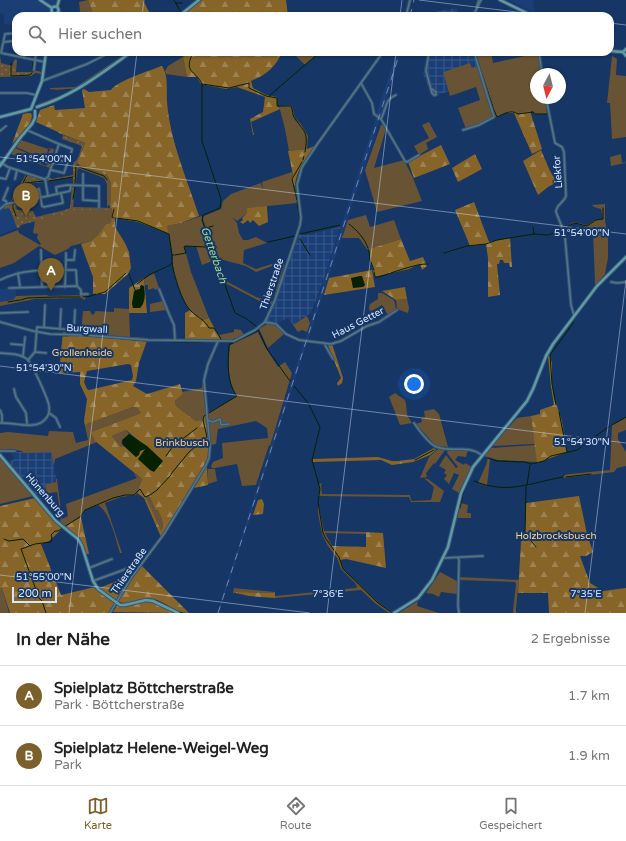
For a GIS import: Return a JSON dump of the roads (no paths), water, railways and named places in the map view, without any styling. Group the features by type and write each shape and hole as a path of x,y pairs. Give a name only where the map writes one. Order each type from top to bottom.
{"main road":[{"path":"40,0 52,8 56,7"},
{"path":"58,12 58,8 56,7 59,0"},
{"path":"184,12 199,0"},
{"path":"500,0 525,12"},
{"path":"52,8 52,12"},
{"path":"623,52 626,49"},
{"path":"614,51 623,52 626,56"},
{"path":"0,117 31,109 34,105 36,95 42,81 47,56"},
{"path":"1,164 32,124 37,107 61,99 82,88 125,56"},
{"path":"31,109 35,111"},
{"path":"394,613 414,602 424,592 432,580 444,558 451,537 463,488 473,467 527,401 534,389 546,356 574,315 626,256"},
{"name":"Hünenburg","path":"0,455 53,518 80,542 93,581 98,589 116,603"},
{"path":"116,603 125,605 150,600 178,613"}],"street":[{"path":"407,12 410,0"},
{"path":"475,12 480,0"},
{"path":"12,33 6,33 2,49 3,54 12,56"},
{"path":"4,42 12,41"},
{"path":"14,56 45,62"},
{"path":"34,70 36,56"},
{"path":"42,81 87,64 103,56"},
{"name":"Thierstraße","path":"110,613 131,578 162,537 206,465 209,458 210,447 204,376 208,364 220,341 234,341 256,329 265,322 275,300 297,237 301,220 297,190 297,182 300,172 312,152 380,56"},
{"path":"428,56 426,71 432,89"},
{"path":"463,130 479,125 494,117 475,56"},
{"path":"540,56 541,68"},
{"path":"361,83 372,103 374,114 381,119 405,161 407,162 419,155"},
{"path":"0,93 27,93 36,95"},
{"path":"381,119 388,100 396,95"},
{"name":"Liekfor","path":"547,104 554,141 556,145 563,148 564,152 566,196 564,201 558,206 556,212 564,233 571,305 574,315"},
{"path":"0,131 6,126"},
{"path":"29,132 72,149 64,174 50,169"},
{"path":"48,196 45,179 48,177 59,144"},
{"path":"54,158 68,163"},
{"path":"1,164 45,179"},
{"path":"0,178 5,179 10,168"},
{"path":"15,179 17,170"},
{"path":"83,174 83,200 99,201"},
{"path":"57,194 56,187 67,185 99,186 99,208"},
{"path":"0,209 7,204 70,191 71,186"},
{"path":"3,200 8,188"},
{"path":"28,200 27,192 39,189 42,206 63,203 61,193"},
{"path":"0,199 7,204"},
{"path":"41,250 42,287"},
{"path":"66,260 74,260 75,250"},
{"path":"66,253 66,287"},
{"path":"53,270 54,281"},
{"path":"0,280 18,273 53,270 77,271 77,286 81,294 88,294"},
{"path":"18,273 20,288"},
{"path":"611,282 626,282"},
{"path":"9,288 77,286"},
{"path":"159,289 168,314 174,325 175,340"},
{"path":"44,327 45,305"},
{"path":"60,329 61,309"},
{"path":"74,330 75,310"},
{"name":"Haus Getter","path":"265,322 276,324 286,334 294,338 325,345 341,341 367,326 379,322 396,310"},
{"path":"0,313 28,312"},
{"name":"Burgwall","path":"0,322 50,334 81,334 148,340 220,341"},
{"path":"28,360 34,352 37,327 78,330"},
{"path":"81,334 82,330"},
{"path":"23,356 25,337"},
{"path":"11,344 24,346"},
{"name":"Haus Getter","path":"325,345 333,359"},
{"path":"34,352 46,353"},
{"path":"0,353 20,355 28,360 48,403 49,413 45,419 35,425 1,423 2,416 0,411"},
{"path":"32,367 41,367"},
{"path":"14,389 17,399 26,413 27,424"},
{"path":"49,413 56,418 60,427"},
{"path":"207,420 212,422 220,419 221,425 229,424"},
{"path":"414,423 435,447 453,450 471,449 476,450 482,455"},
{"path":"0,450 15,451"},
{"path":"444,558 483,556"},
{"path":"458,558 458,605 460,613"},
{"path":"89,568 112,559"},
{"path":"93,581 126,569 131,578"},
{"path":"167,613 169,608"}],"waterway":[{"name":"Getterbach","path":"174,0 181,12"},
{"name":"Getterbach","path":"176,3 182,3"},
{"name":"Getterbach","path":"191,56 189,64 191,71 202,84 202,141 221,199 220,208 203,215 202,220 235,313 247,319 257,327 267,349 290,381"},
{"path":"269,96 315,56"},
{"path":"476,56 479,64"},
{"path":"32,72 33,62"},
{"path":"480,68 493,107"},
{"path":"11,73 11,76 30,75 32,73"},
{"path":"202,84 229,88 249,83 249,88 266,96 277,98 277,106 291,106 294,117 302,127 306,137 305,152"},
{"path":"493,108 497,117 510,112 518,114 533,112 535,114 547,114"},
{"path":"303,160 304,156"},
{"path":"297,200 292,179 302,162"},
{"path":"75,184 76,166"},
{"path":"79,167 104,176 107,180"},
{"path":"13,201 14,196 18,193 27,175"},
{"path":"49,181 73,177"},
{"path":"25,183 44,181"},
{"path":"73,199 75,187"},
{"path":"268,242 295,236 300,221 297,202"},
{"path":"13,208 16,216"},
{"path":"568,226 575,223 587,226 596,220 603,219 603,208"},
{"path":"114,209 112,217 114,218"},
{"path":"116,218 138,221 169,234 172,255"},
{"path":"349,224 365,241 368,248"},
{"path":"300,234 340,225"},
{"path":"206,228 213,226"},
{"path":"533,227 534,234"},
{"path":"444,253 467,246 486,244 497,240 534,234 548,235 559,231"},
{"path":"300,239 310,255"},
{"path":"175,255 186,253 185,246 206,247"},
{"name":"Getterbach","path":"207,248 212,247"},
{"path":"369,250 370,260 374,270"},
{"path":"137,284 149,275 170,265 172,263 172,255 174,255"},
{"path":"172,263 179,288 188,307 209,328 214,328 223,342 232,343"},
{"path":"374,272 375,277 378,277 410,267 428,264"},
{"path":"98,294 105,292 126,273"},
{"path":"129,274 135,290"},
{"path":"83,297 96,294"},
{"path":"21,300 27,298 56,297"},
{"path":"57,297 80,297"},
{"path":"8,302 20,300"},
{"path":"556,405 552,384 550,355 574,322"},
{"path":"38,328 76,332"},
{"path":"171,474 189,452 207,437 203,420 204,416 237,396 233,390 229,378 229,345 257,331"},
{"path":"58,335 64,336"},
{"path":"66,336 73,335"},
{"path":"91,336 135,340"},
{"path":"136,340 146,341"},
{"path":"150,341 165,341"},
{"path":"167,341 179,342"},
{"path":"181,342 203,342"},
{"name":"Getterbach","path":"294,386 308,403 320,427 312,460 320,489 318,502 323,533 339,557 343,569 378,603 391,612"},
{"path":"559,412 567,452"},
{"path":"612,425 626,417"},
{"path":"593,438 610,426"},
{"path":"166,456 173,446 197,428"},
{"path":"488,458 497,461 525,462 531,464 544,461 551,456 577,450 591,440"},
{"path":"438,448 442,449"},
{"path":"415,460 434,450"},
{"path":"449,450 467,450"},
{"path":"527,485 530,465"},
{"path":"566,477 591,474"},
{"path":"46,613 21,549 35,544 51,542 51,535 55,531 58,531 81,516 85,510 113,498 125,495 134,495 140,489 145,497 150,495 157,490 171,475"},
{"path":"474,481 497,487 508,487 529,485 563,477"},
{"path":"460,508 468,481"},
{"path":"526,487 525,533 536,547"},
{"path":"4,539 9,541 23,539 30,546"}],"railway":[{"path":"411,12 414,0"},
{"path":"218,613 399,56"}],"place":[{"name":"Spielplatz Helene-Weigel-Weg","path":"26,216"},
{"name":"Spielplatz Böttcherstraße","path":"51,291"}],"park label":[{"name":"Grollenheide","path":"82,353"},
{"name":"Brinkbusch","path":"182,443"},
{"name":"Holzbrocksbusch","path":"556,536"}]}
